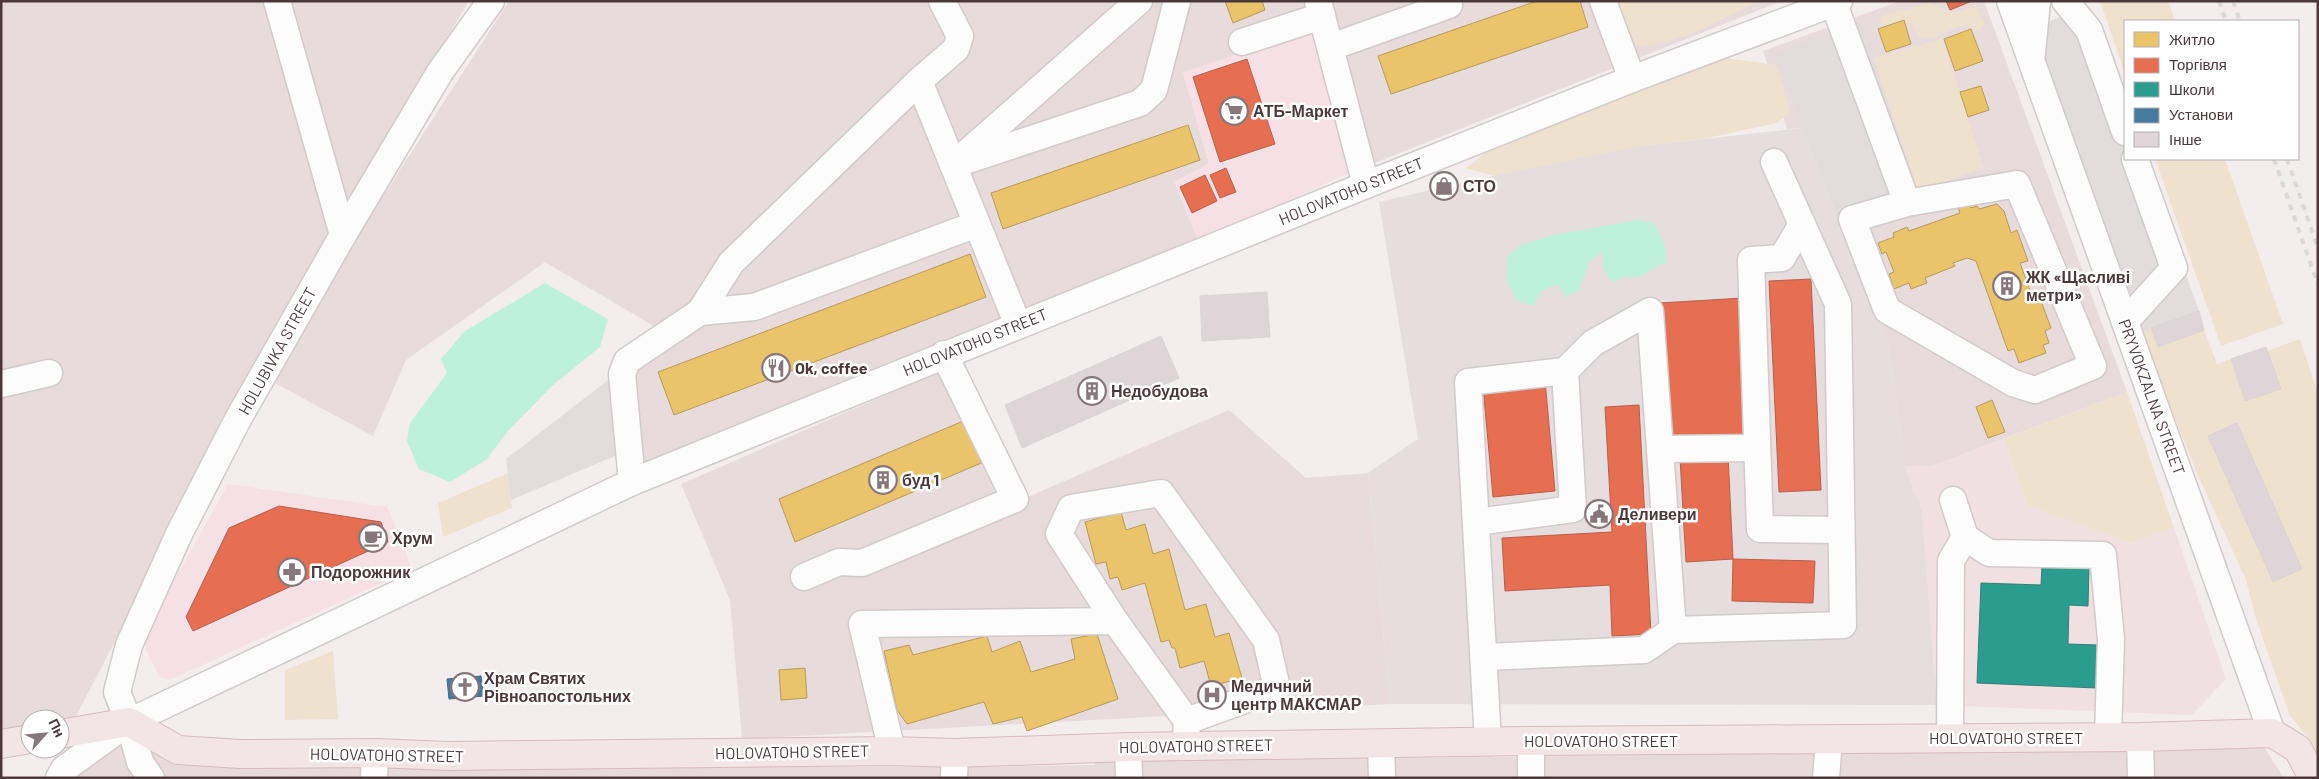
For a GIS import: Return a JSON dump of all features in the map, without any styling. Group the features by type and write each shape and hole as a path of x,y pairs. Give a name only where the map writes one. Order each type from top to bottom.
{"main road":[{"name":"HOLOVATOHO STREET","path":"70,732 129,722 178,750 374,765 449,756 892,751 955,765 1128,746 1186,734 1381,743 2140,737 2272,733"},
{"path":"2272,733 2298,748 2313,778"},
{"path":"1,744 20,741"}],"street":[{"path":"277,1 343,235"},
{"name":"HOLUBIVKA STREET","path":"151,778 140,762 129,722 117,692 129,645 179,534 238,419 343,235 440,72 491,1"},
{"path":"632,482 622,374 627,361 700,312 731,263 919,81 956,49 960,36 942,1"},
{"path":"953,166 1139,1"},
{"path":"953,166 1140,103 1154,90 1177,1"},
{"path":"1603,1 1632,79"},
{"name":"PRYVOKZALNA STREET","path":"2010,1 2272,733"},
{"path":"2031,58 2037,1"},
{"path":"2065,1 2089,30 2124,129"},
{"path":"1835,2 1907,203"},
{"name":"HOLOVATOHO STREET","path":"129,722 632,482 1018,324 1366,185 1632,79 1835,2"},
{"path":"1331,47 1452,3"},
{"path":"1242,42 1320,8 1366,185"},
{"path":"919,81 1018,324"},
{"path":"2125,322 2174,268 2135,160"},
{"path":"1485,657 1644,650 1673,630 1843,625 1838,304 1774,162"},
{"path":"2017,184 2093,366 2035,390 2013,383 1887,310 1852,219 1907,203 2017,184"},
{"path":"700,312 754,307 977,224"},
{"path":"1802,224 1782,258 1752,260 1760,529 1841,530"},
{"path":"1488,742 1485,657 1468,382 1565,371 1593,344 1650,311 1673,630"},
{"path":"804,577 839,562 862,563 1015,499 944,354"},
{"path":"1476,522 1573,509 1565,371"},
{"path":"1,384 49,372"},
{"path":"1660,449 1757,448"},
{"path":"1161,493 1266,640 1277,688 1186,734 1115,621 1060,534 1071,508 1161,493"},
{"path":"1953,500 1965,537 1989,553 2103,555 2111,639 2108,737"},
{"path":"1950,738 1950,561 1965,537"},
{"path":"892,751 862,624 1115,621"},
{"path":"59,778 64,768 129,722"},
{"path":"2140,737 2141,778"},
{"path":"1826,778 1829,740"},
{"path":"1531,741 1531,778"},
{"path":"1381,743 1382,778"},
{"path":"1128,746 1129,778"}],"shaded area":[{"path":"1,1 469,1 318,251 75,718 70,719 70,709 20,709 20,730 1,734"},
{"path":"509,1 1782,1 1354,171 1183,72 1209,163 1198,241 621,477 611,361 657,328 545,262 406,360 373,436 275,383 354,241"},
{"path":"1617,1 1759,1 1682,37 1666,42 1633,46"},
{"path":"1900,1 1984,1 2127,392 1932,466 1905,466 1888,344 1802,128 1787,129 1763,51"},
{"path":"2100,1 2168,1 2175,20 2124,20 2124,71"},
{"path":"1929,3 1951,12 1960,11 1975,5 1985,23 1980,32 1966,24 1935,37 1920,38 1912,23 1881,25 1880,18 1882,16"},
{"path":"2089,7 2124,104 2124,160 2144,160 2199,311 2137,334 2028,29"},
{"path":"1862,24 1918,191 1838,217 1802,128 1776,53"},
{"path":"1311,30 1354,171 1198,241 1174,182 1209,163 1183,72"},
{"path":"1942,39 1984,168 1918,191 1873,58"},
{"path":"1710,56 1776,65 1791,112 1777,123 1703,139 1641,146 1494,176 1466,168 1494,146"},
{"path":"1802,128 1888,344 1905,466 1922,511 1937,705 1390,704 1368,473 1418,439 1379,202 1607,150"},
{"path":"2155,160 2225,160 2283,324 2221,346"},
{"path":"1638,220 1654,223 1664,243 1666,262 1640,276 1621,278 1613,282 1604,271 1603,251 1589,262 1579,290 1565,297 1559,285 1542,290 1533,306 1516,300 1506,278 1508,256 1521,245 1553,235"},
{"path":"545,283 608,319 600,347 553,385 507,432 487,459 450,482 419,469 407,441 410,423 447,373 441,359 465,331"},
{"path":"2151,328 2159,347 2204,330 2217,364 2231,359 2245,401 2281,389 2267,351 2300,339 2318,394 2318,755 2312,742 2290,716 2257,622 2246,580 2196,471 2141,333"},
{"path":"955,365 1023,499 1229,410 1306,478 1368,473 1390,704 742,739 730,600 681,484"},
{"path":"621,370 629,450 511,500 506,459"},
{"path":"2127,392 2174,528 2130,543 2027,505 2004,439"},
{"path":"2004,439 2027,505 2130,543 2174,528 2226,679 2192,715 1937,705 1922,511 1905,466 1932,466"},
{"path":"508,473 512,508 443,537 438,503"},
{"path":"228,484 387,507 412,569 170,680 160,677 145,649 149,631 175,579"},
{"path":"333,651 338,719 285,720 285,670"},
{"path":"129,722 178,750 375,753 374,778 59,778"},
{"path":"2264,747 2284,778 382,778 383,762 471,766 975,767 1095,765 1095,758 1401,748 1402,758"}],"building: Житло":[{"path":"1225,1 1262,1 1265,10 1233,23"},
{"path":"1537,1 1580,1 1588,27 1391,94 1378,56"},
{"path":"1904,20 1911,44 1886,52 1878,29"},
{"path":"1971,29 1983,61 1955,71 1944,39"},
{"path":"1981,86 1989,110 1968,117 1960,92"},
{"path":"1188,125 1200,160 1003,229 991,193"},
{"name":"ЖК «Щасливі метри»","path":"1970,204 1971,208 1977,206 1979,209 1997,204 2004,211 2011,233 2017,230 2028,261 2020,263 2035,304 2041,301 2051,328 2045,331 2049,343 2043,345 2046,353 2019,363 2014,349 2008,351 1976,261 1967,258 1953,263 1955,266 1925,278 1927,283 1911,289 1909,283 1894,289 1889,274 1894,272 1886,252 1882,254 1878,243 1894,237 1893,233 1907,227 1909,231 1960,213 1958,208"},
{"path":"970,254 986,297 674,415 658,372"},
{"path":"1992,400 2005,432 1988,438 1976,407"},
{"name":"буд 1","path":"968,419 986,461 795,542 779,499"},
{"path":"1121,512 1126,530 1145,524 1153,554 1169,549 1185,610 1206,604 1215,637 1229,633 1242,678 1211,686 1204,661 1180,668 1175,648 1172,648 1169,640 1161,642 1145,583 1122,590 1118,577 1110,579 1106,562 1096,564 1085,522"},
{"path":"1097,634 1118,699 1027,731 1022,717 993,724 984,702 907,724 897,710 884,651 909,645 913,655 987,636 992,652 1020,641 1031,672 1075,659 1071,639"},
{"path":"805,668 807,698 781,700 779,670"}],"building: Торгівля":[{"path":"1946,1 1972,1 1950,10"},
{"name":"АТБ-Маркет","path":"1247,59 1275,144 1220,162 1193,77"},
{"path":"1226,168 1236,192 1220,198 1210,175"},
{"path":"1205,175 1217,201 1192,213 1180,187"},
{"path":"1811,279 1821,490 1779,492 1769,281"},
{"path":"1743,298 1753,435 1670,441 1660,303"},
{"path":"1545,380 1555,491 1493,497 1483,386"},
{"path":"1639,405 1651,634 1612,636 1610,585 1505,591 1502,538 1612,532 1605,407"},
{"path":"1728,455 1733,559 1686,562 1680,458"},
{"path":"279,506 381,522 388,542 193,631 186,617 229,528"},
{"path":"1733,559 1815,561 1813,603 1732,601"}],"building: Школи":[{"path":"2042,565 2089,567 2088,606 2069,605 2068,644 2099,645 2097,688 1977,683 1981,583 2041,585"}],"building: Установи":[{"name":"Храм Святих Рівноапостольних","path":"481,676 484,696 449,699 447,679"}],"building: Інше":[{"path":"1267,292 1270,337 1202,341 1200,296"},
{"path":"2199,311 2204,330 2158,347 2151,328"},
{"name":"Недобудова","path":"1161,336 1179,378 1022,448 1005,405"},
{"path":"2266,347 2281,389 2245,401 2231,359"},
{"path":"2237,423 2302,569 2273,582 2208,436"}],"railway":[{"path":"2219,1 2226,20"},
{"path":"2233,1 2240,20"},
{"path":"2274,160 2318,285"},
{"path":"2287,160 2318,248"}],"place":[{"name":"АТБ-Маркет","path":"1234,111"},
{"name":"СТО","path":"1444,186"},
{"name":"ЖК «Щасливі метри»","path":"2007,286"},
{"name":"Ok, coffee","path":"776,368"},
{"name":"Недобудова","path":"1092,391"},
{"name":"буд 1","path":"883,480"},
{"name":"Деливери","path":"1599,514"},
{"name":"Хрум","path":"373,538"},
{"name":"Подорожник","path":"292,572"},
{"name":"Храм Святих Рівноапостольних","path":"465,687"},
{"name":"Медичний центр МАКСМАР","path":"1212,695"}]}
